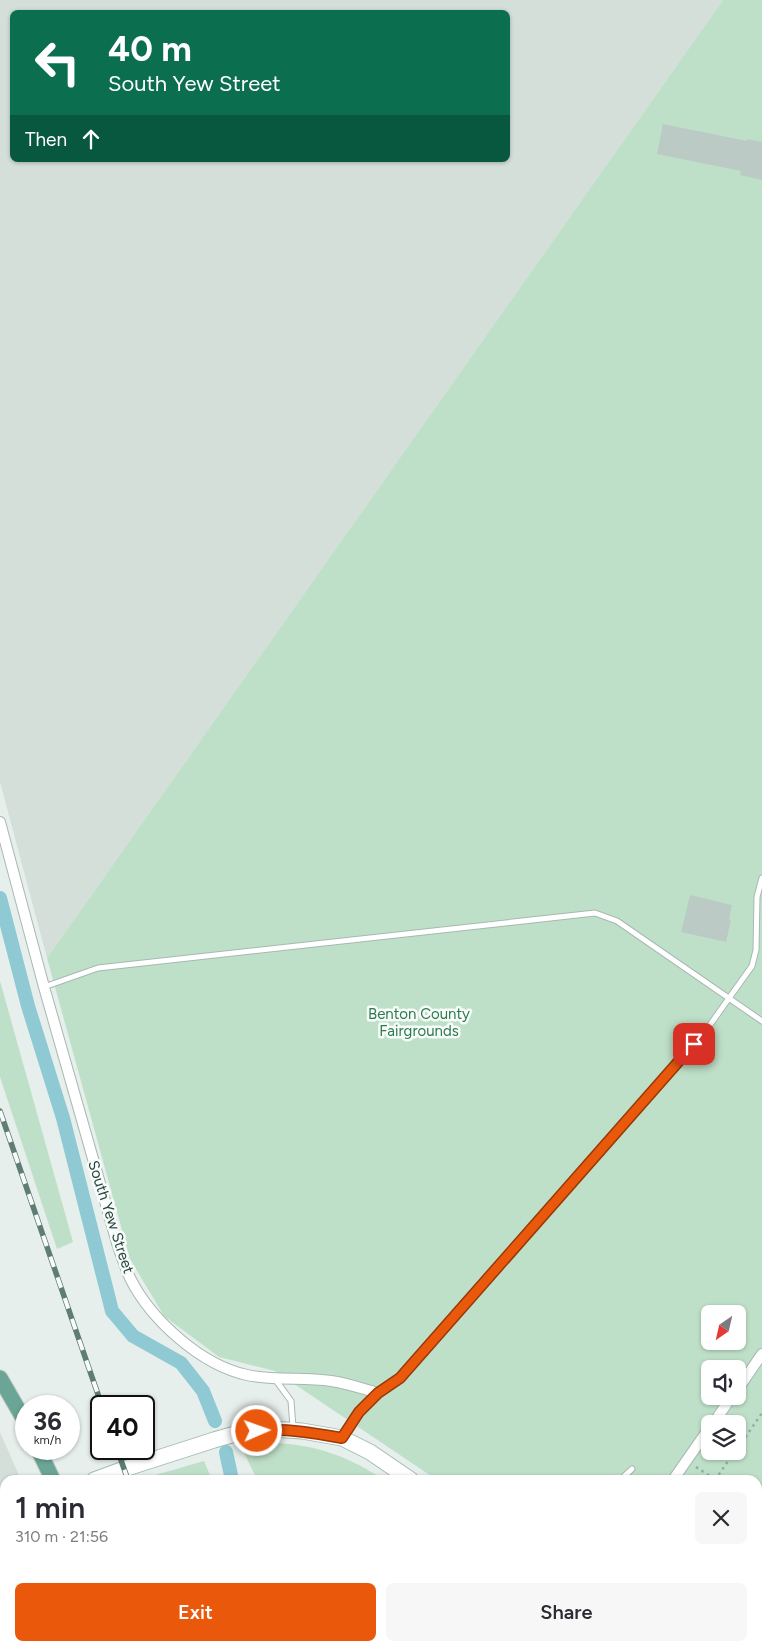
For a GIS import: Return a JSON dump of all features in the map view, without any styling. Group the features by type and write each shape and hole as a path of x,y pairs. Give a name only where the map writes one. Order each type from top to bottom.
{"main road":[{"path":"0,1378 15,1404"},
{"path":"43,1460 51,1475"}],"street":[{"name":"South Yew Street","path":"0,822 44,987 117,1243 130,1279 149,1307 169,1330 194,1350 224,1366 247,1375 331,1381 378,1393"},
{"path":"746,1377 762,1354"},
{"path":"342,1438 359,1412 378,1393"},
{"path":"111,1475 242,1432 272,1429 342,1438 370,1452 403,1475"},
{"path":"676,1475 701,1440"}],"lane":[{"path":"378,1393 400,1378 707,1029 730,999 752,966 756,950 757,897 762,878"},
{"path":"44,987 98,968 595,913 617,921 762,1021"},
{"path":"275,1378 291,1401 294,1431"},
{"path":"625,1475 632,1469"}],"path":[{"path":"746,1436 762,1413"},
{"path":"719,1475 729,1460"},
{"path":"686,1461 708,1475"}],"shaded area":[{"path":"0,0 723,0 47,958 0,782"},
{"path":"0,1432 19,1475 0,1475"}],"green space":[{"name":"Benton County Fairgrounds","path":"723,0 762,0 762,1475 430,1475 275,1371 219,1357 164,1316 130,1259 47,958"},
{"path":"0,981 73,1242 57,1249 0,1077"},
{"path":"276,1443 305,1446 346,1459 376,1475 255,1475 242,1448"},
{"path":"204,1461 210,1475 155,1475"}],"building":[{"path":"663,124 747,141 747,139 762,142 762,180 740,175 741,171 657,154"},
{"path":"690,895 732,905 726,942 681,932"}],"waterway":[{"path":"0,898 28,1006 63,1118 112,1311 133,1336 181,1363 203,1391 215,1421"},
{"path":"226,1452 231,1475"}],"railway":[{"path":"0,1111 98,1395"},
{"path":"121,1460 126,1475"}],"route":[{"path":"257,1431 272,1429 302,1431 342,1438 359,1412 378,1393 400,1378 694,1044"}]}
